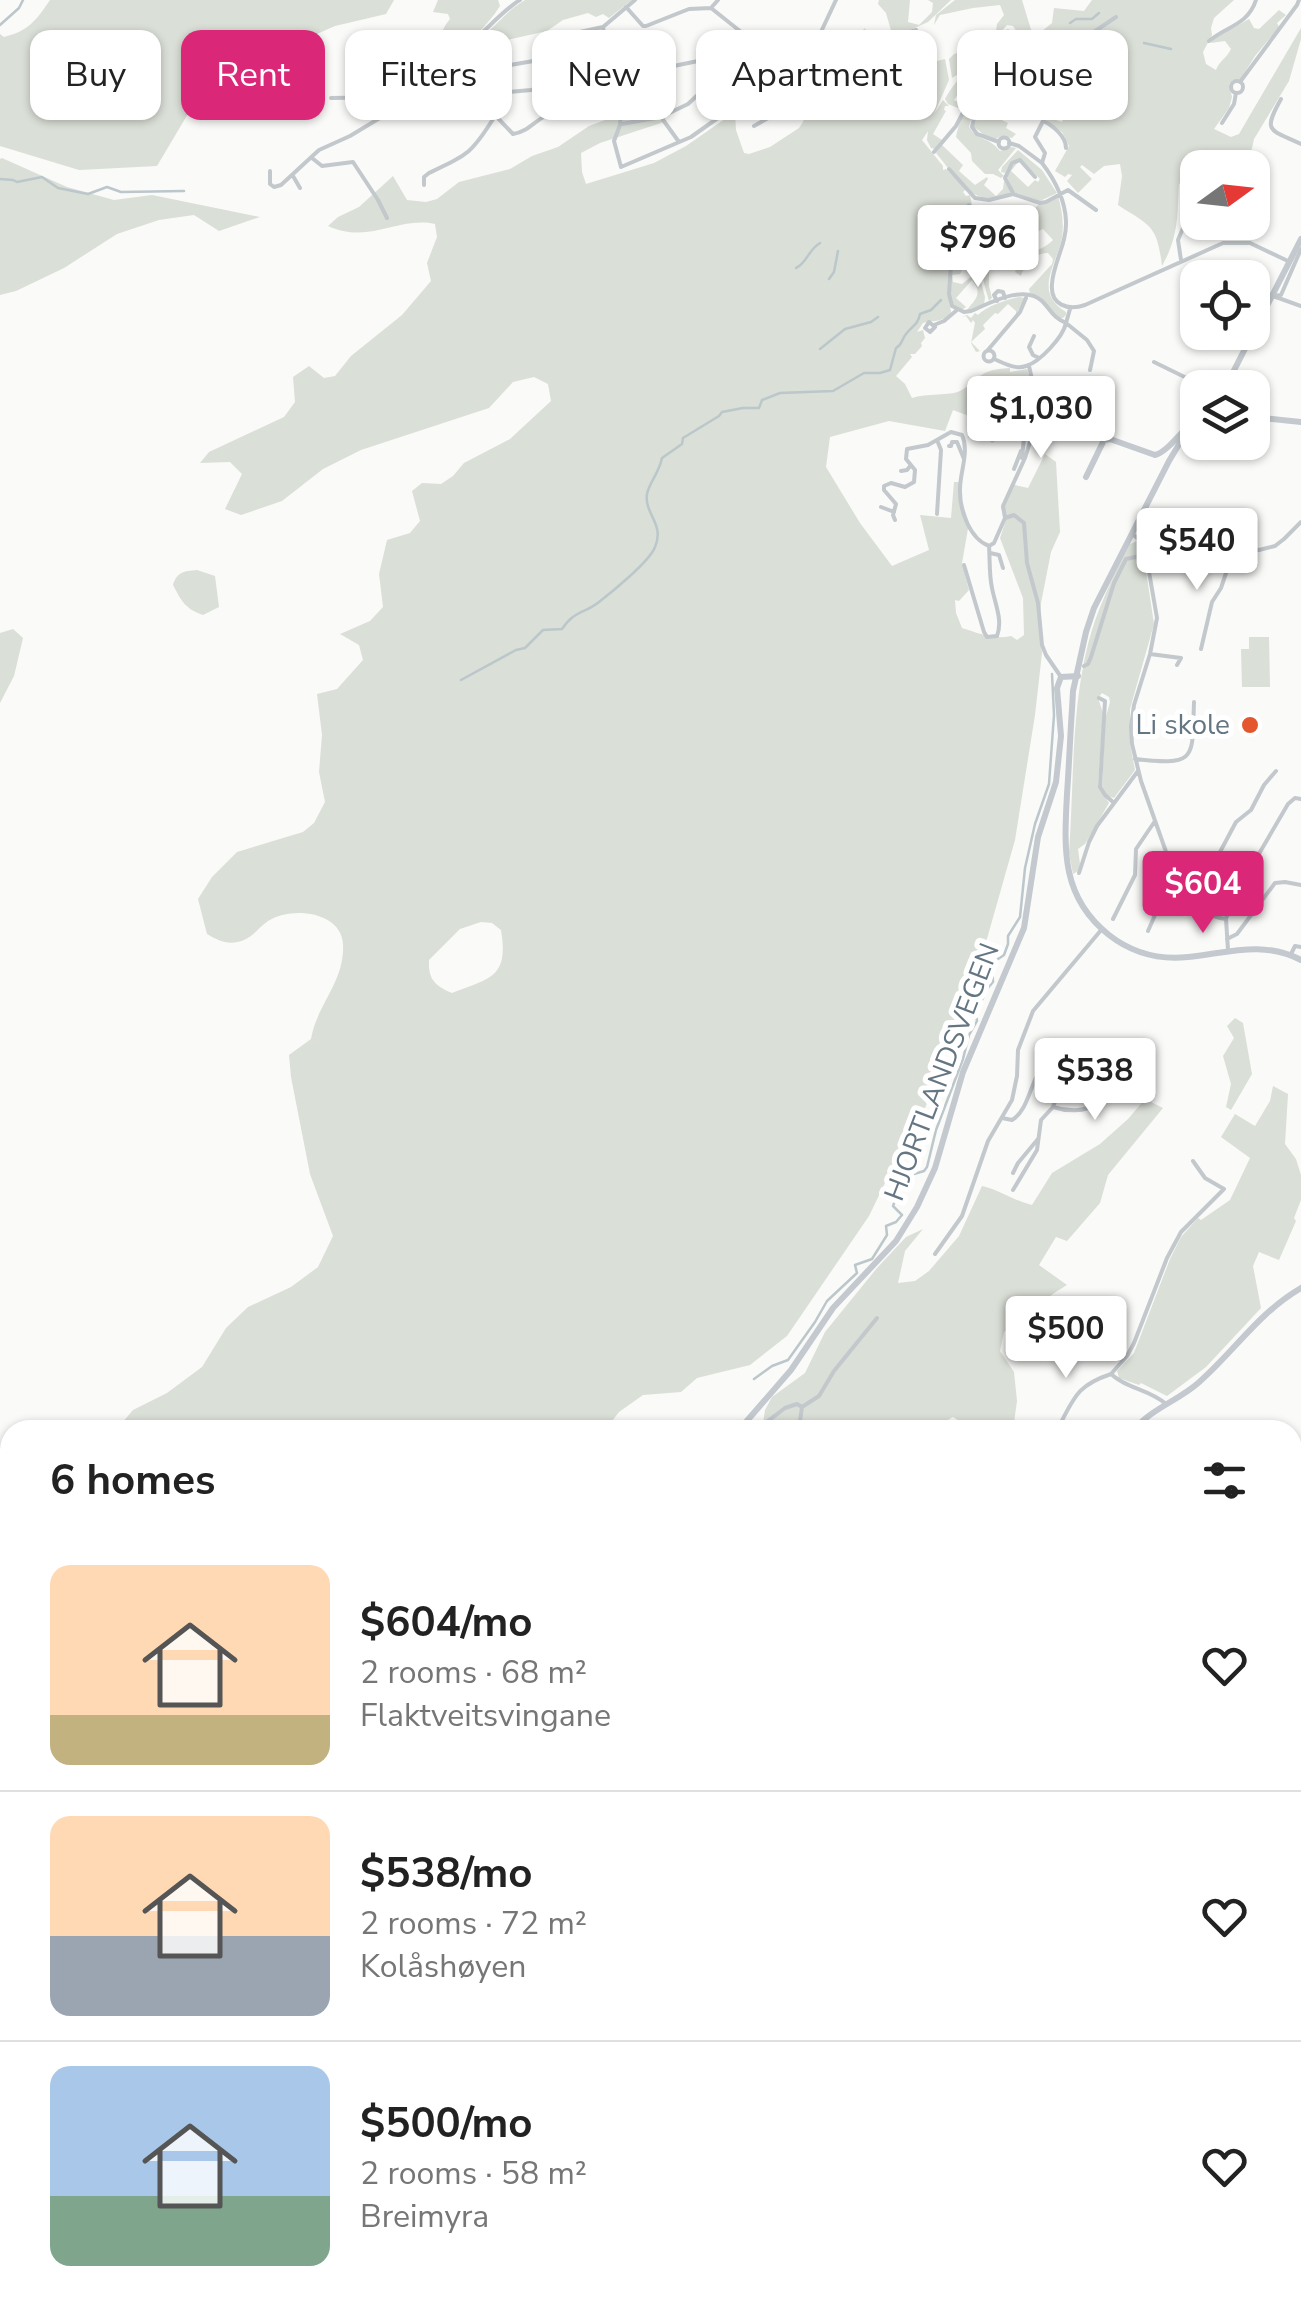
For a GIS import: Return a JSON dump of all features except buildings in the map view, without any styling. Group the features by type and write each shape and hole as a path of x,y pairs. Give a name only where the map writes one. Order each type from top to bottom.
{"street":[{"path":"481,30 505,6 520,0"},
{"path":"590,30 604,27 635,0"},
{"path":"710,8 718,0"},
{"path":"822,30 836,0"},
{"path":"1209,41 1246,20 1256,0"},
{"path":"1222,123 1236,93 1242,89 1240,82 1298,0"},
{"path":"626,7 643,26 688,9 710,8 761,48 676,65"},
{"path":"1042,162 1046,153 1035,138 1043,121 1045,88 1085,38 1116,17"},
{"path":"331,98 345,98"},
{"path":"1282,100 1270,125 1274,131 1301,144"},
{"path":"270,171 268,181 274,187 284,184 324,147 376,120"},
{"path":"424,185 424,177 470,152 492,120"},
{"path":"498,120 513,134 541,120"},
{"path":"620,120 614,146 621,167 679,142 714,120"},
{"path":"620,125 646,120"},
{"path":"663,120 679,142"},
{"path":"754,126 765,120"},
{"path":"934,152 959,120"},
{"path":"974,120 976,134 999,142 1004,148 1009,143 1019,146 1042,162 1055,180 1064,207 1065,236 1052,284 1058,302 1070,309 1085,305 1180,260"},
{"path":"1043,121 1060,134 1066,148"},
{"path":"312,158 322,166 352,162 387,218"},
{"path":"1013,194 1006,178 1012,163 1020,160 1035,177"},
{"path":"948,169 975,198 989,200 1013,194 1040,203 1068,190 1096,210"},
{"path":"293,176 300,188"},
{"path":"957,310 950,301 950,264 944,247 967,215 965,207 973,208 975,198"},
{"path":"1180,235 1181,260 1230,242 1250,243 1290,262"},
{"path":"1270,301 1301,238"},
{"path":"1273,296 1281,296 1300,253"},
{"path":"934,326 957,310 971,311 1022,294 1036,297 1056,318 1087,340 1094,351 1090,370"},
{"path":"1273,296 1301,306"},
{"path":"1026,298 984,360 994,359 1012,367 1028,366 1064,333 1070,309"},
{"path":"1034,336 1030,348 1038,358"},
{"path":"1154,362 1180,375"},
{"path":"1028,366 1035,393"},
{"path":"1021,463 1027,408"},
{"path":"1270,419 1301,422"},
{"path":"964,565 984,632 992,638 1000,632 993,606 990,546 1005,518 1002,506 1034,426"},
{"path":"1086,477 1104,440 1156,455 1163,454 1180,431"},
{"path":"895,520 896,504 884,486 910,486 916,475 906,458 906,449 928,445 951,432 962,436 966,448 960,499 971,530 990,546"},
{"path":"936,514 941,450 938,440"},
{"path":"949,446 957,442 964,459"},
{"path":"1180,444 1094,608 1086,632 1073,691 1065,848 1069,876 1089,916 1134,950 1163,958 1255,948 1301,960"},
{"path":"1014,469 1024,447"},
{"path":"901,471 910,465"},
{"path":"881,508 894,512"},
{"path":"1005,518 1014,515 1024,523 1042,646 1061,676 1078,676"},
{"path":"1148,570 1173,568 1204,546 1214,544 1259,550 1275,546 1301,522"},
{"path":"1132,534 1142,541 1156,618 1132,716 1132,744 1175,877 1148,931"},
{"path":"1201,649 1231,546"},
{"path":"990,553 999,555 1003,568"},
{"path":"1084,666 1091,657 1114,583 1126,559 1145,555"},
{"path":"1150,654 1180,658 1177,665"},
{"name":"HJORTLANDSVEGEN","path":"748,1420 791,1370 833,1308 896,1240 935,1168 962,1072 1024,928 1038,837 1056,782 1061,736 1057,688 1061,676"},
{"path":"1100,698 1105,702 1100,787 1113,802"},
{"path":"1135,758 1175,762 1188,754 1192,746 1194,702"},
{"path":"1204,912 1220,852 1236,822 1254,806 1276,771"},
{"path":"1079,872 1089,842 1113,802 1138,772"},
{"path":"1228,950 1226,919 1240,883 1283,811 1292,800 1301,799"},
{"path":"1113,920 1133,880 1136,849 1155,821"},
{"path":"1227,939 1237,934 1275,883 1301,886"},
{"path":"1181,887 1204,912 1226,919"},
{"path":"935,1254 962,1216 988,1141 1015,1088 1018,1050 1033,1011 1102,929"},
{"path":"1290,956 1296,946 1301,947"},
{"path":"1002,1118 1012,1120 1020,1114 1038,1073 1050,1059 1058,1057 1066,1062 1053,1106 1041,1120 1037,1150 1013,1190"},
{"path":"1053,1106 1064,1110 1088,1107 1097,1102 1108,1078"},
{"path":"1013,1173 1038,1138"},
{"path":"1063,1420 1078,1392 1090,1382 1111,1374 1127,1356 1175,1242 1224,1190 1205,1178 1193,1161"},
{"path":"1143,1420 1200,1382 1268,1310 1301,1288"},
{"path":"800,1420 802,1407 819,1396 877,1318"},
{"path":"1111,1374 1121,1383 1144,1390 1166,1404"},
{"path":"770,1420 793,1404 802,1407"}],"shaded area":[{"path":"50,0 394,0 386,14 325,30 181,30 181,120 184,120 157,166 79,170 0,146 0,34 12,35 36,19"},
{"path":"438,0 498,0 500,6 481,30 443,30 450,19 448,14 433,12"},
{"path":"525,0 632,0 609,18 588,13 563,20 548,30 532,30 532,34 512,39 512,30 490,30"},
{"path":"879,0 910,0 908,22 919,25 932,12 933,3 928,0 951,0 928,22 910,30 891,30 886,13"},
{"path":"955,0 1022,0 1031,30 1016,30 1007,25 996,30 1004,15 1000,5 940,15 934,25 936,15"},
{"path":"1092,0 1234,0 1214,18 1212,35 1203,52 1206,64 1216,70 1231,49 1225,41 1211,43 1212,40 1249,19 1259,29 1279,10 1286,15 1240,80 1229,84 1229,108 1214,129 1231,137 1239,134 1301,28 1289,81 1254,139 1252,150 1180,150 1177,217 1162,266 1158,242 1150,228 1118,205 1120,164 1104,166 1094,174 1082,165 1092,179 1078,193 1067,181 1072,175 1065,177 1055,171 1069,146 1062,132 1045,120 1128,120 1128,30 1043,30 1052,23 1054,8 1084,11"},
{"path":"957,53 957,75 952,78 949,59"},
{"path":"945,59 949,80 937,107 937,61"},
{"path":"957,82 957,108 945,99"},
{"path":"943,100 949,106 945,106 933,134 942,140 935,149 927,140 928,131 922,140 943,170 966,189 963,192 970,195 972,205 963,207 960,221 943,249 949,269 951,312 942,320 923,323 917,332 923,330 922,346 910,354 912,357 896,376 912,398 956,393 986,372 999,369 1027,369 1033,386 1030,401 1008,398 1006,435 992,443 981,433 981,438 969,438 977,419 953,410 945,431 889,421 830,437 826,467 860,523 892,566 929,550 920,515 951,518 954,482 959,482 969,523 962,563 969,590 959,601 955,600 956,613 962,628 1017,640 1024,635 1023,598 1000,538 1006,520 1001,508 1011,484 1028,488 1045,454 1056,462 1060,532 1051,552 1041,603 1042,653 1015,840 979,967 935,1070 926,1106 869,1216 787,1336 750,1365 697,1378 681,1392 643,1395 613,1420 124,1420 133,1410 167,1393 202,1367 226,1328 248,1307 291,1287 318,1267 333,1236 310,1174 289,1055 311,1039 335,982 342,958 340,933 324,918 301,913 278,916 244,940 224,942 207,934 198,899 212,877 237,852 303,832 314,823 325,802 319,772 322,735 317,694 337,689 363,660 359,645 340,634 370,621 383,607 379,574 387,540 410,533 420,521 412,491 422,483 441,484 464,463 510,439 551,401 548,384 534,377 513,382 489,408 361,450 323,469 282,501 241,515 225,509 242,474 230,462 200,463 209,452 284,417 295,402 293,377 309,366 324,378 335,376 351,356 402,315 431,281 427,263 437,237 435,224 408,224 357,233 328,226 359,207 393,176 407,200 426,202 437,199 459,182 510,169 605,120 664,120 581,153 586,184 654,163 723,120 735,120 744,153 749,154 770,147 803,122 937,120 937,109","holes":["481,922 492,923 501,930 499,967 477,984 452,993 431,977 429,960 460,929"]},
{"path":"961,120 971,120 969,127 976,135 1000,151 1016,148 998,170 1004,176 985,174 956,137"},
{"path":"974,120 1002,120 1016,134 992,141 974,127"},
{"path":"942,145 963,165 959,171 975,185 987,177 984,185 996,196 1004,181 1013,194 986,198 968,190 936,153"},
{"path":"1018,150 1042,170 1057,193 1038,202 1014,192 1007,177 1011,165 1019,161 1011,171 1028,187 1040,179 1020,159 1011,162 1005,173 1001,172"},
{"path":"2,158 67,187 114,200 152,195 260,217 219,231 194,215 159,220 117,234 64,268 0,295"},
{"path":"1058,196 1062,238 1049,287 1066,315 1059,318 1030,293 1029,289 1052,264 1048,253 1030,260 1021,276 1015,272 1026,255 1053,240 1043,229 1020,240 1027,251 1022,252 1011,241 995,256 1010,268 997,261 989,266 989,301 982,268 1007,232 1000,227 998,230 984,217 976,224 974,221 988,206 995,214 1001,214 1001,222 1009,230 1038,205"},
{"path":"956,240 958,243 951,251 965,264 960,274 952,275 953,282 962,284 978,271 985,297 984,305 966,311 978,293 972,280 956,298 966,307 962,310 953,305 950,294 952,265 946,250"},
{"path":"1025,298 1016,315 1008,304 983,325 985,329 971,342 975,323 962,317 967,315 971,318 1002,302"},
{"path":"1130,544 1142,544 1154,624 1130,709 1135,770 1114,798 1102,789 1105,720 1110,702 1102,693 1098,698 1103,713 1098,786 1109,803 1085,844 1078,849 1080,864 1073,874 1069,853 1076,722 1083,670 1106,593"},
{"path":"197,570 215,576 219,607 203,615 184,603 173,585 182,573"},
{"path":"13,629 23,638 14,676 0,703 0,633"},
{"path":"1249,637 1269,637 1270,687 1242,687 1241,649 1249,649"},
{"path":"1235,1018 1243,1023 1252,1074 1231,1110 1226,1107 1231,1084 1223,1056 1234,1038 1227,1026"},
{"path":"1273,1086 1288,1094 1285,1144 1301,1175 1301,1200 1279,1260 1259,1252 1253,1266 1261,1308 1206,1367 1167,1396 1141,1383 1119,1378 1117,1371 1134,1353 1181,1237 1198,1218 1201,1220 1230,1200 1250,1158 1221,1137 1235,1114 1255,1126 1270,1101"},
{"path":"1145,1099 1163,1108 1108,1175 1100,1203 1067,1241 1056,1237 1039,1265 1067,1285 1047,1300 1041,1330 1010,1328 1004,1332 1000,1351 1014,1372 1014,1420 764,1420 772,1397 805,1373 825,1332 906,1237 923,1229 905,1251 898,1283 915,1281 929,1271 959,1236 982,1186 1032,1205 1052,1173 1100,1144"}],"waterway":[{"path":"0,25 23,0"},
{"path":"1070,23 1092,19 1099,13"},
{"path":"1144,43 1171,49"},
{"path":"0,179 17,182 42,177 58,188 88,194 107,187 121,192 184,191"},
{"path":"796,268 820,243"},
{"path":"829,279 838,251"},
{"path":"461,680 525,648 543,630 562,629 571,618 613,591 646,560 655,547 658,532 648,507 648,490 662,458 682,444 683,438 722,412 759,408 762,400 780,393 833,391 864,373 890,370 896,348 920,314 941,300"},
{"path":"820,349 845,329 878,317"},
{"path":"754,1379 788,1360 827,1301 857,1273 855,1265 872,1259 887,1235 886,1226 902,1215 893,1206 904,1177 927,1167 936,1130 977,1021 976,1013 993,982 992,963 1004,955 1008,936 1020,917 1025,868 1049,784 1054,715 1052,674"}],"place":[{"name":"Li skole","path":"1250,725"}]}
